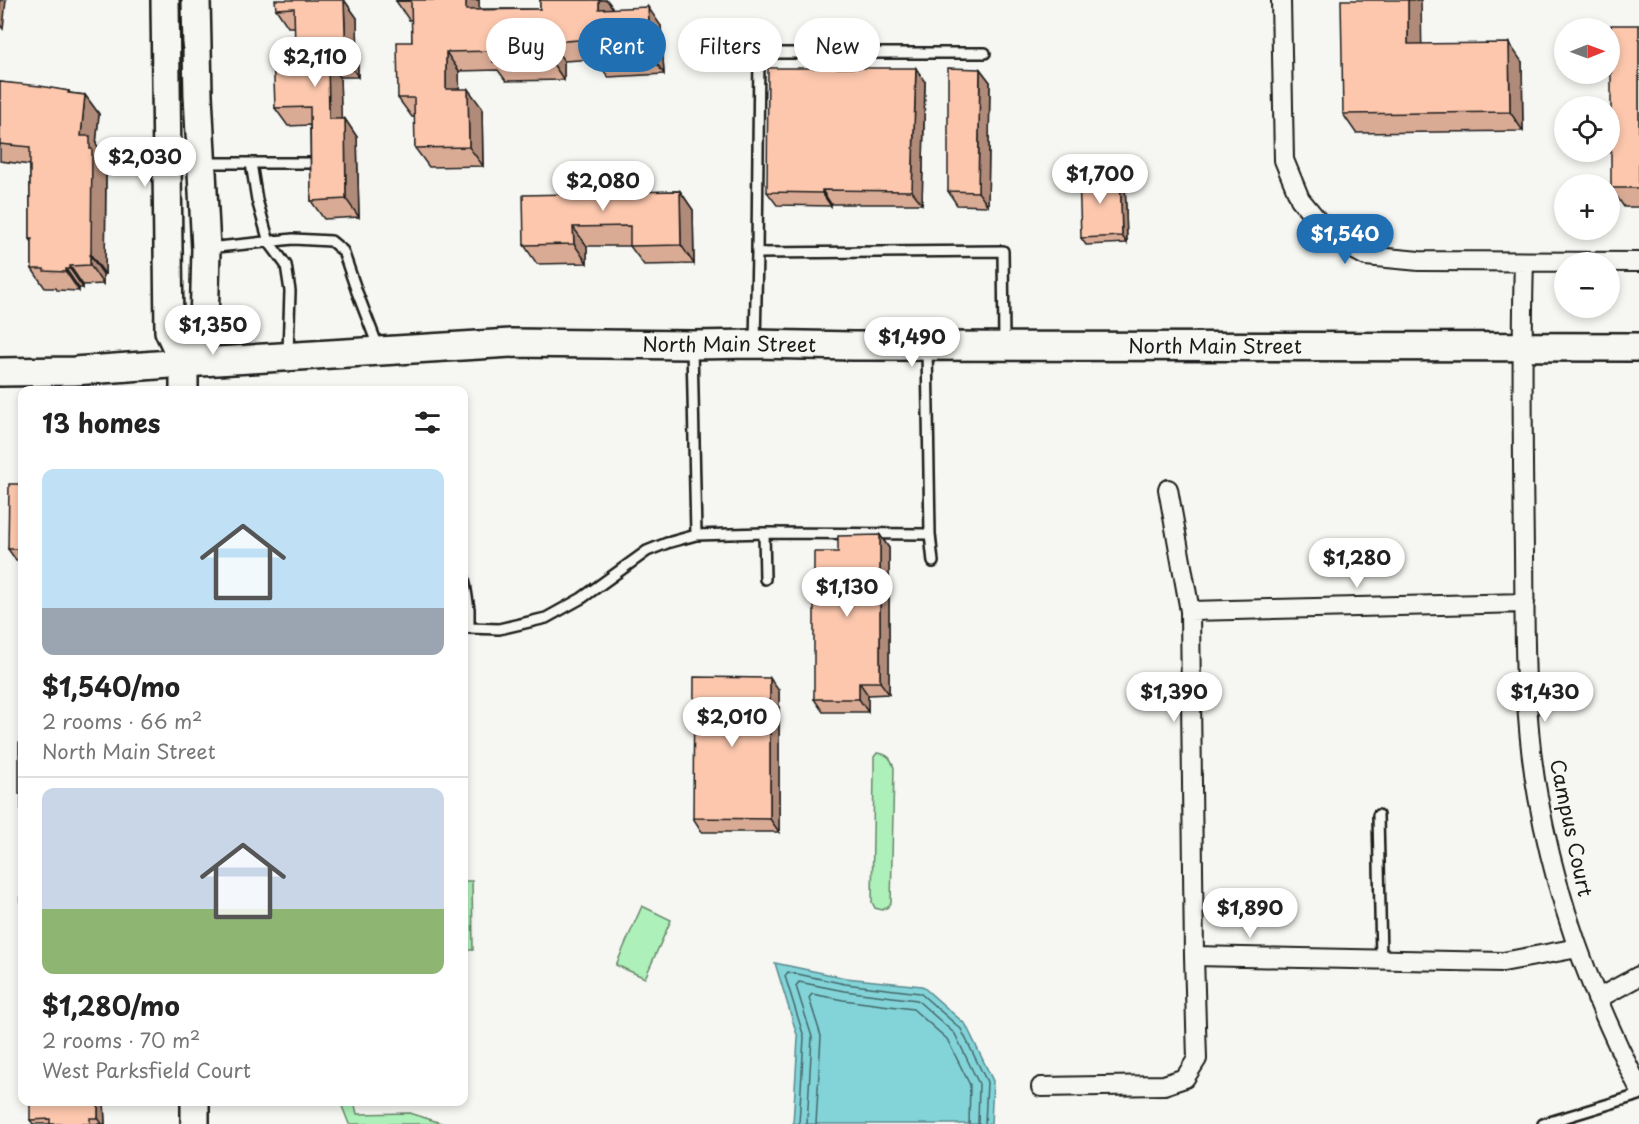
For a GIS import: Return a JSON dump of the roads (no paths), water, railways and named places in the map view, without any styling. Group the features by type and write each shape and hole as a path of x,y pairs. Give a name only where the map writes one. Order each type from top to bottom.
{"main road":[{"path":"165,0 169,331 184,363 184,386"},
{"path":"184,363 204,328 206,249 200,165 196,0"},
{"name":"North Main Street","path":"0,372 74,371 511,343 1639,347"},
{"path":"195,1106 195,1124"}],"street":[{"path":"1281,0 1284,160 1300,199 1331,237 1366,256 1419,261 1639,262"},
{"name":"Campus Court","path":"1524,262 1522,347 1527,727 1538,798 1557,882 1597,999 1639,1088"},
{"path":"1041,1087 1164,1085 1185,1078 1197,1059 1190,611 1168,489"},
{"path":"1190,611 1525,603"},
{"path":"1194,956 1503,962 1578,948"},
{"path":"1597,999 1639,976"}],"lane":[{"path":"755,344 759,53 985,53"},
{"path":"251,163 257,200 269,242 286,265 290,291 288,357"},
{"path":"167,165 310,163"},
{"path":"206,249 293,239 331,241 343,250 380,351"},
{"path":"757,254 1003,251 1004,346"},
{"path":"692,345 696,535"},
{"path":"927,346 930,534 933,562"},
{"path":"764,533 765,579"},
{"path":"468,603 469,628 499,630 546,618 582,598 647,551 696,535 930,534"},
{"path":"1378,815 1380,959"},
{"path":"1543,1124 1639,1095"}],"water":[{"path":"775,963 846,978 922,986 966,1025 993,1081 991,1124 793,1124 798,1038"}]}
